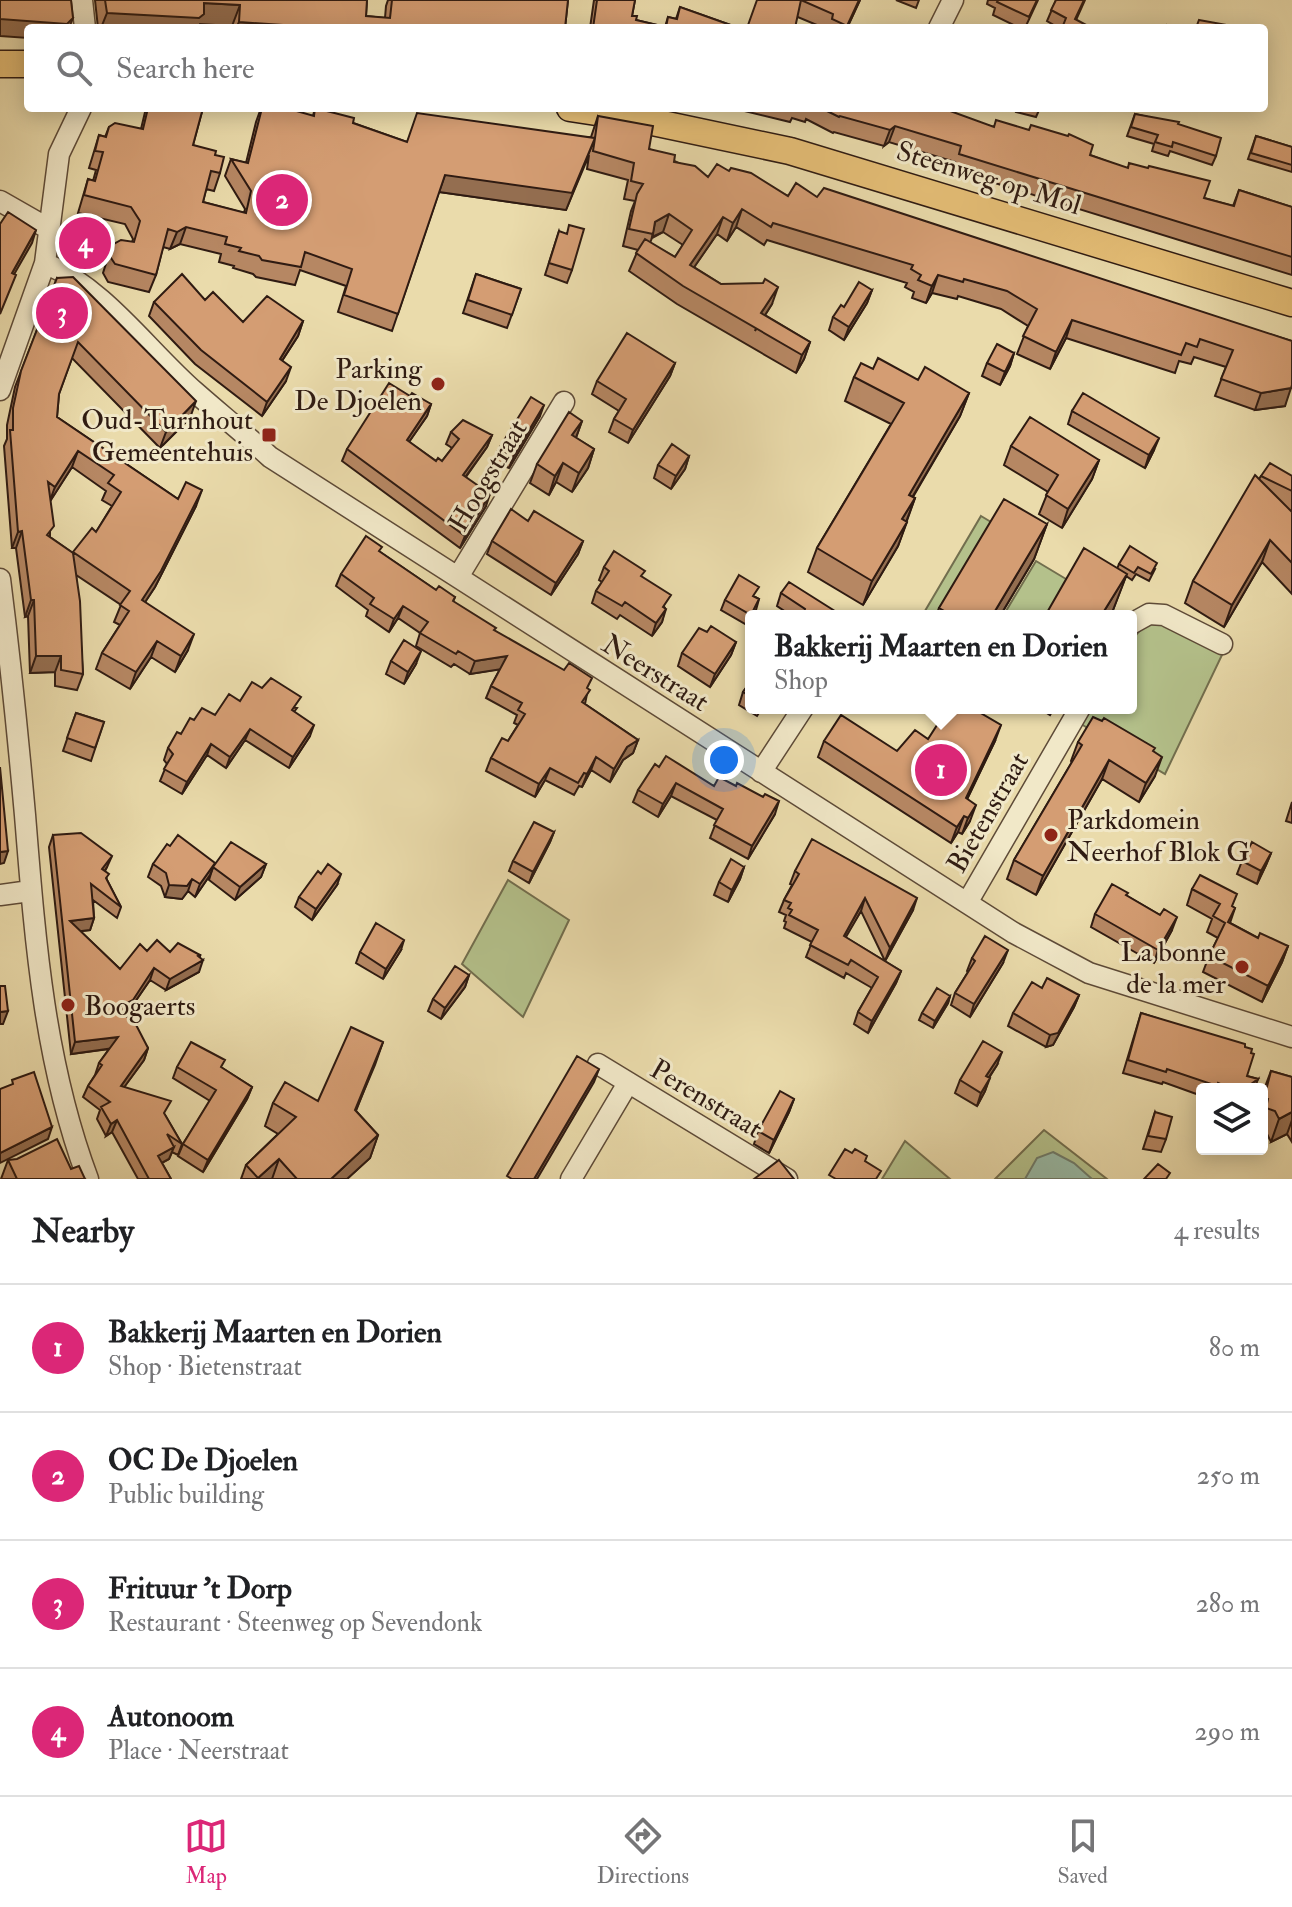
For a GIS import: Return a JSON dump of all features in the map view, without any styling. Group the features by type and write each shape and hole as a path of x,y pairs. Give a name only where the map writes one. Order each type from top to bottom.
{"main road":[{"path":"0,64 24,64"},
{"name":"Steenweg op Mol","path":"597,112 790,151 1292,303"}],"street":[{"path":"82,0 85,24"},
{"path":"941,24 953,0"},
{"path":"0,390 45,263 59,154 79,112"},
{"path":"0,201 49,229"},
{"name":"Neerstraat","path":"45,263 62,270 100,298 195,392 270,457 1014,933 1089,973 1292,1037"},
{"name":"Hoogstraat","path":"458,577 564,402"},
{"path":"0,579 15,705 30,891 52,1058 68,1144 88,1179"},
{"path":"1137,621 1149,614 1164,615 1222,644"},
{"path":"761,772 799,714"},
{"name":"Bietenstraat","path":"967,903 1077,714"},
{"path":"0,895 30,891"},
{"name":"Perenstraat","path":"598,1064 787,1179"},
{"path":"571,1179 628,1083"}],"green space":[{"path":"981,516 991,522 939,610 926,610"},
{"path":"1036,561 1071,582 1055,610 1007,610"},
{"path":"1145,624 1167,625 1222,655 1165,774 1081,724 1087,714 1137,714 1137,634"},
{"path":"508,880 569,920 523,1017 462,964"},
{"path":"1044,1130 1107,1179 995,1179"},
{"path":"905,1141 950,1179 882,1179"}],"shaded area":[{"path":"1053,1152 1074,1163 1092,1179 1025,1179 1037,1158"}],"building":[{"path":"0,0 71,0 73,18 67,24 0,19"},
{"path":"105,0 367,0 366,16 390,18 392,0 568,0 565,24 268,24 239,22 240,5 204,3 204,14 199,18 107,13"},
{"path":"597,0 635,0 632,16 653,24 594,24"},
{"path":"757,0 801,0 796,24 748,24"},
{"path":"801,0 859,0 848,24 832,19 833,14"},
{"path":"998,0 1037,0 1029,17"},
{"path":"1056,0 1084,0 1075,19 1084,24 1064,24 1066,18 1051,10"},
{"path":"680,7 728,24 667,24 668,17 677,19"},
{"path":"1199,20 1221,24 1198,24"},
{"path":"147,112 202,112 193,145 216,151 215,155 224,157 220,173 211,171 203,202 246,213 251,191 231,159 248,163 261,112 300,112 314,116 314,112 331,112 354,118 353,123 407,142 417,113 595,138 572,193 445,175 398,314 344,295 352,269 305,252 301,267 262,260 259,256 239,251 241,248 225,244 227,237 186,227 177,232 168,229 156,275 115,264 109,255 112,245 121,240 134,242 140,221 131,207 84,195 88,179 95,181 103,152 95,151 99,135 106,137 109,127 115,123 143,129"},
{"path":"829,112 953,112 994,127 996,120 1029,130 1031,125 1069,134 1093,145 1090,155 1128,168 1129,163 1149,166 1210,181 1204,198 1234,206 1239,190 1292,207 1292,257 959,154 961,146 895,126 890,130"},
{"path":"1135,114 1179,122 1221,138 1216,156 1173,142 1172,147 1155,142 1158,135 1131,127"},
{"path":"598,116 653,126 649,149 675,155 674,162 695,166 708,177 717,164 729,171 731,168 751,173 788,196 796,183 817,197 824,188 1292,341 1291,388 1261,393 1221,379 1233,350 1200,339 1197,347 1186,343 1181,355 1072,320 1056,352 1023,336 1037,309 1007,291 938,275 932,286 918,280 921,275 911,269 913,265 773,223 771,227 742,209 733,223 723,217 690,265 721,284 763,283 765,279 778,287 761,313 810,342 802,355 683,286 636,253 645,239 675,257 692,230 669,214 655,222 653,234 629,229 637,194 643,184 631,181 634,163 593,151"},
{"path":"1256,136 1292,147 1292,165 1251,153"},
{"path":"8,212 36,230 12,273 16,275 0,314 0,224"},
{"path":"569,225 584,229 572,270 549,263 559,231 567,234"},
{"path":"182,274 205,300 213,292 243,322 267,296 303,321 280,359 291,367 267,402 201,350 154,302"},
{"path":"476,274 521,289 512,315 468,300"},
{"path":"73,277 196,401 166,432 78,342 59,394 57,417 178,499 186,482 202,490 161,571 142,600 194,634 181,656 157,641 136,672 102,653 129,611 120,605 130,591 73,552 92,528 96,532 121,492 108,483 114,475 78,451 55,487 48,482 54,526 47,535 73,553 80,601 83,674 61,670 61,656 36,656 34,600 31,600 22,531 18,532 10,430 13,430 13,408 21,371 57,278"},
{"path":"859,282 872,290 849,327 833,317 841,305 844,307"},
{"path":"627,333 675,363 633,430 614,419 626,399 597,381"},
{"path":"997,344 1014,353 1005,372 987,363"},
{"path":"878,358 918,380 925,367 969,393 909,495 915,498 902,519 907,522 872,581 817,548 904,403 854,377 861,363 873,369"},
{"path":"389,383 431,404 407,440 436,461 438,458 442,461 459,439 451,432 463,420 492,435 463,475 490,494 465,536 347,449"},
{"path":"1083,393 1159,438 1149,455 1072,411"},
{"path":"531,397 544,405 513,457 498,450"},
{"path":"569,412 582,421 572,435 594,449 579,473 563,463 555,476 537,464"},
{"path":"1030,417 1099,460 1068,509 1046,495 1058,475 1011,446"},
{"path":"672,444 689,456 676,476 658,465"},
{"path":"1270,463 1292,476 1292,491 1261,476"},
{"path":"1255,475 1292,512 1292,563 1270,540 1232,605 1193,581"},
{"path":"1004,499 1047,524 996,610 939,608"},
{"path":"511,509 528,521 534,511 583,541 556,583 492,541"},
{"path":"366,536 382,547 379,551 436,590 439,586 455,597 453,601 496,628 494,630 564,670 569,663 592,678 587,688 590,690 582,702 638,740 627,747 614,769 596,757 578,783 550,768 539,784 491,758 502,738 508,741 525,714 518,710 522,703 491,686 507,656 475,661 458,651 456,654 420,633 428,622 403,606 394,619 370,604 374,598 341,574"},
{"path":"1130,546 1157,563 1151,574 1138,567 1134,573 1119,564"},
{"path":"1084,548 1127,574 1105,610 1048,610"},
{"path":"614,551 645,571 641,576 671,595 656,623 625,602 622,606 596,591 609,571 604,567"},
{"path":"739,575 759,587 753,596 759,599 754,610 745,612 725,600"},
{"path":"789,582 833,610 805,610 781,593"},
{"path":"711,626 736,642 715,674 682,653 699,628 707,632"},
{"path":"404,640 421,651 408,672 391,661"},
{"path":"271,678 301,697 292,710 314,725 293,757 250,729 230,757 211,744 187,782 164,769 173,754 168,748 190,718 194,720 202,708 215,715 229,694 240,701 252,682 262,688"},
{"path":"76,713 104,722 95,748 67,738"},
{"path":"944,714 982,714 1001,725 966,798 976,805 968,818 964,816 957,827 824,741 841,715 897,751 915,730 928,739"},
{"path":"1093,717 1102,721 1104,718 1155,748 1153,751 1162,757 1146,783 1109,760 1043,876 1014,860 1082,745 1078,742"},
{"path":"666,756 714,786 719,777 779,801 752,846 714,825 723,809 676,783 663,804 638,790 655,764 659,767"},
{"path":"0,767 8,851 0,852"},
{"path":"534,822 554,832 533,872 513,861"},
{"path":"81,833 112,856 102,869 109,874 106,878 121,907 91,884 94,918 70,921 120,969 140,944 147,951 157,940 170,952 178,943 200,955 203,960 170,979 154,968 133,1000 116,1009 130,1019 132,1017 148,1048 121,1086 171,1101 164,1113 182,1144 167,1134 174,1147 158,1156 171,1179 149,1179 117,1120 111,1124 101,1107 110,1102 88,1086 102,1065 99,1063 118,1037 75,1042 53,835"},
{"path":"178,835 215,863 200,884 192,879 187,886 169,885 166,873 153,864 167,844 170,846"},
{"path":"812,839 917,898 890,948 865,898 844,936 901,971 872,1021 858,1012 878,977 851,960 848,965 810,945 818,930 789,915 791,903 784,900 799,874 795,871"},
{"path":"231,842 266,864 240,887 213,867"},
{"path":"1252,842 1271,853 1261,871 1242,861"},
{"path":"731,859 744,867 732,890 719,882"},
{"path":"328,864 341,874 316,909 299,897 318,871 321,874"},
{"path":"1200,875 1237,894 1228,922 1258,938 1260,933 1288,946 1268,986 1209,956 1225,923 1213,916 1220,904 1192,889"},
{"path":"1112,884 1160,915 1164,909 1177,917 1158,950 1095,914"},
{"path":"376,923 404,940 386,969 360,952"},
{"path":"985,936 1008,950 974,1004 955,993 975,961 972,958"},
{"path":"455,966 469,975 445,1008 433,999"},
{"path":"1047,978 1079,995 1058,1033 1050,1035 1013,1013 1032,982 1042,988"},
{"path":"0,986 5,986 8,1011 0,1012"},
{"path":"937,988 950,996 935,1021 922,1013"},
{"path":"1141,1013 1245,1044 1254,1054 1247,1076 1258,1079 1252,1083 1208,1083 1128,1060"},
{"path":"351,1027 383,1042 355,1110 378,1135 331,1179 297,1179 279,1159 258,1178 246,1165 296,1117 273,1103 285,1082 318,1101"},
{"path":"983,1041 1002,1052 986,1076 990,1078 981,1093 960,1080"},
{"path":"191,1042 225,1060 221,1067 252,1087 208,1160 183,1144 216,1090 177,1067"},
{"path":"577,1056 599,1069 534,1179 512,1179 507,1176"},
{"path":"1271,1071 1292,1077 1292,1112 1279,1119 1275,1111 1268,1109"},
{"path":"34,1072 52,1127 0,1153 0,1089 13,1084 12,1080"},
{"path":"780,1091 794,1099 774,1140 758,1131"},
{"path":"1155,1112 1172,1117 1166,1139 1148,1136"},
{"path":"57,1139 71,1169 79,1166 85,1179 17,1179 8,1160 17,1159"},
{"path":"845,1149 852,1153 855,1149 867,1156 865,1161 881,1171 876,1179 836,1179 829,1175"},
{"path":"779,1160 794,1179 754,1179"},
{"path":"1158,1164 1170,1173 1166,1179 1144,1179"}],"place":[{"name":"OC De Djoelen","path":"282,200"},
{"name":"Autonoom","path":"85,243"},
{"name":"Frituur 't Dorp","path":"62,313"},
{"name":"Parking De Djoelen","path":"438,384"},
{"name":"Oud-Turnhout Gemeentehuis","path":"269,435"},
{"name":"Bakkerij Maarten en Dorien","path":"941,770"},
{"name":"Parkdomein Neerhof Blok G","path":"1051,835"},
{"name":"La bonne de la mer","path":"1242,967"},
{"name":"Boogaerts","path":"68,1005"}]}
